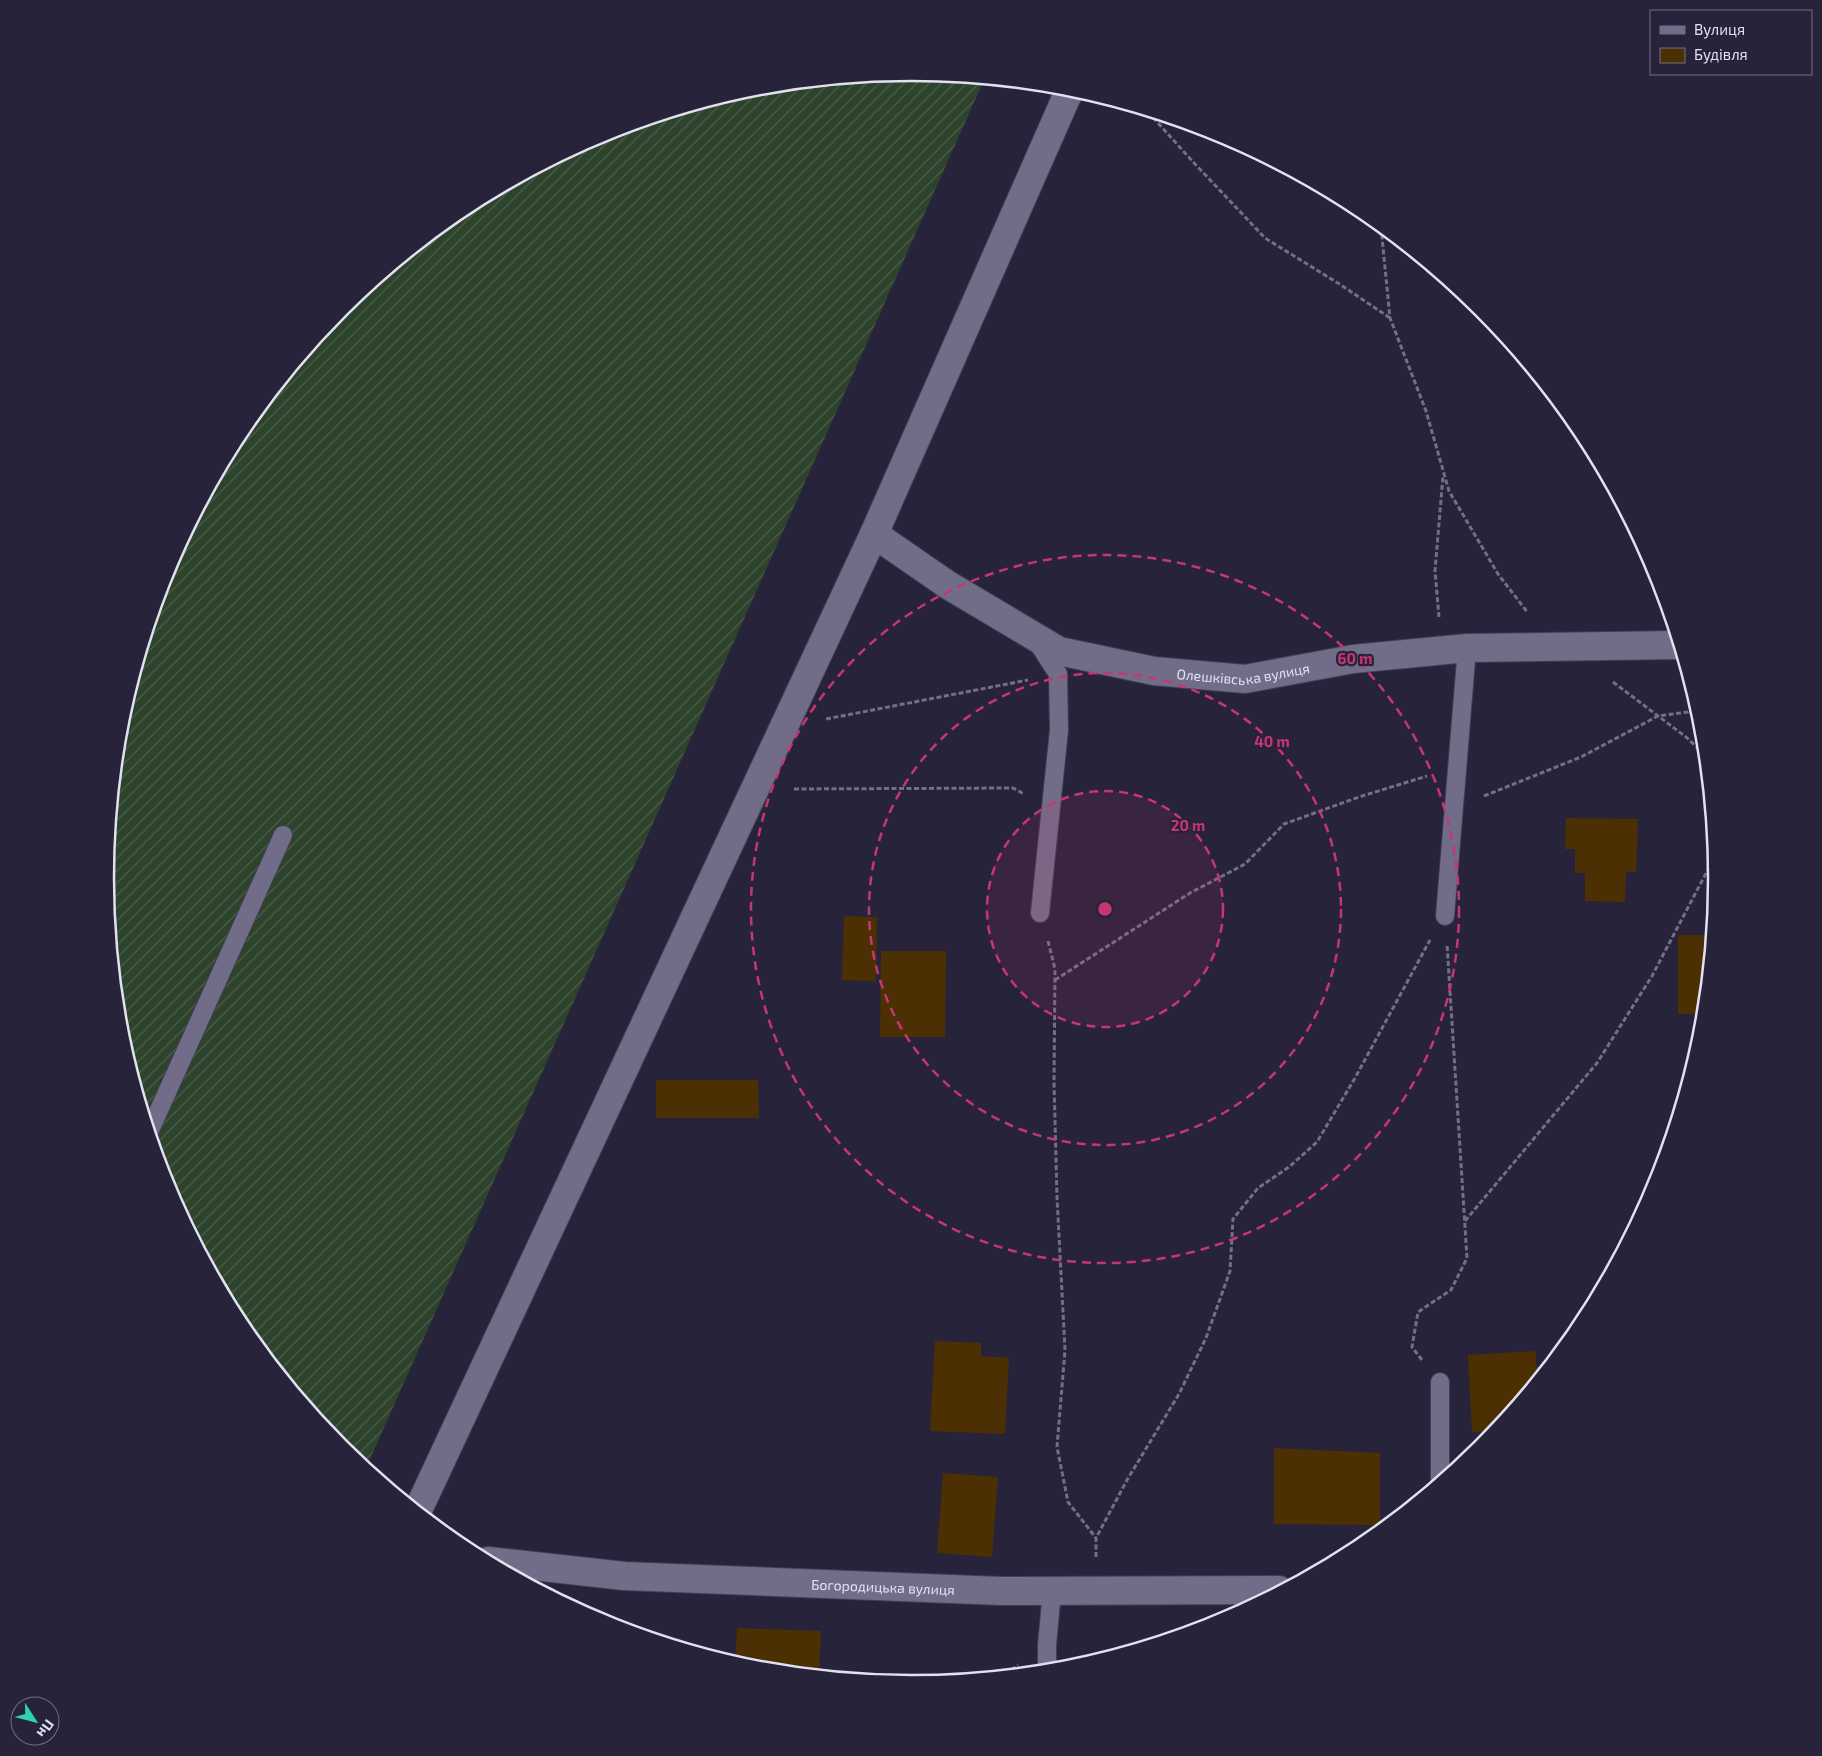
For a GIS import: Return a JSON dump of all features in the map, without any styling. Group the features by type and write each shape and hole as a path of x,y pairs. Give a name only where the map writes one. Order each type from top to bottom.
{"street":[{"path":"420,1505 874,534 1066,97"},
{"name":"Олешківська вулиця","path":"874,534 948,585 1059,651 1154,671 1245,679 1353,659 1454,649 1672,645"},
{"name":"Богородицька вулиця","path":"505,1563 624,1576 1001,1591 1268,1590"}],"lane":[{"path":"1034,636 1058,674 1059,730 1040,913"},
{"path":"1445,916 1457,767 1454,649"},
{"path":"153,1123 283,835"},
{"path":"1440,1382 1440,1473"},
{"path":"1047,1662 1052,1591"}],"path":[{"path":"1156,120 1265,238 1390,318"},
{"path":"1382,236 1390,318 1426,411 1449,491 1498,574 1564,647 1602,672 1696,747"},
{"path":"1444,473 1435,571 1454,649"},
{"path":"784,727 1058,674"},
{"path":"1454,809 1506,786 1581,757 1658,716 1690,711"},
{"path":"1055,980 1190,893 1246,864 1284,824 1359,797 1457,767"},
{"path":"754,790 1013,788 1050,809"},
{"path":"1465,1221 1597,1063 1652,976 1708,870"},
{"path":"1040,913 1055,968 1056,1197 1065,1350 1057,1447 1068,1502 1096,1538"},
{"path":"1440,1382 1412,1347 1418,1312 1451,1290 1467,1258 1445,916"},
{"path":"1098,1591 1096,1538 1127,1480 1178,1394 1206,1338 1230,1272 1233,1219 1258,1188 1289,1167 1317,1142 1355,1078 1413,970 1445,916"}],"green space":[{"path":"911,81 982,85 369,1461 312,1403 279,1363 249,1321 221,1276 196,1230 175,1183 141,1084 121,982 114,878 116,826 121,774 141,672 175,573 196,526 221,480 249,435 279,393 312,353 386,279 426,246 468,216 513,188 559,163 606,142 705,108 807,88 859,83"}],"building":[{"path":"1566,818 1638,819 1636,872 1626,872 1625,902 1585,901 1585,873 1575,873 1575,849 1565,849"},
{"path":"844,916 877,917 876,981 842,980"},
{"path":"1678,935 1706,935 1701,982 1695,1014 1678,1014"},
{"path":"881,951 946,951 945,1037 880,1037"},
{"path":"656,1080 758,1080 759,1118 656,1118"},
{"path":"935,1341 981,1343 981,1356 1009,1358 1005,1434 930,1431"},
{"path":"1536,1351 1536,1367 1540,1367 1483,1432 1472,1432 1468,1355"},
{"path":"1274,1448 1380,1453 1380,1521 1375,1525 1274,1524"},
{"path":"943,1473 998,1477 992,1557 937,1553"},
{"path":"737,1628 821,1631 819,1669 735,1655"}]}
